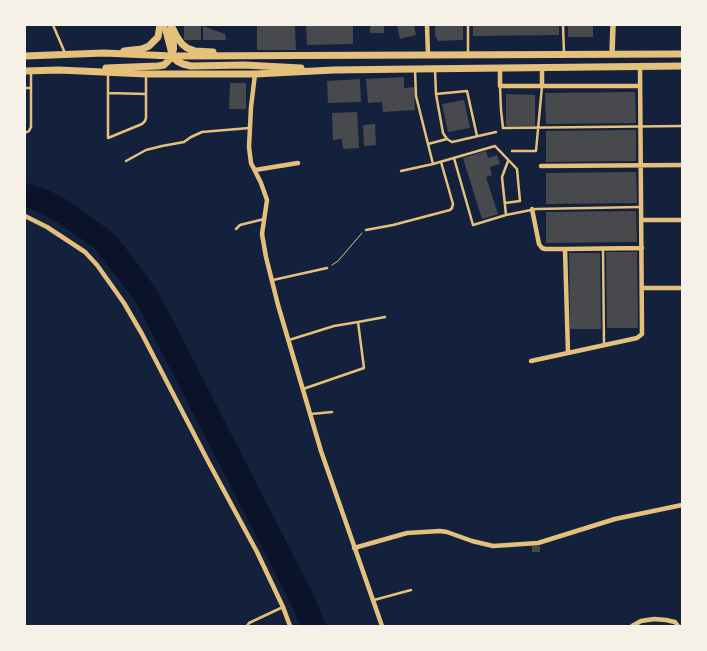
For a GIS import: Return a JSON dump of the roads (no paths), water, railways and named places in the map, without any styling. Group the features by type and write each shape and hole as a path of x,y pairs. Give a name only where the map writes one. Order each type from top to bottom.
{"main road":[{"path":"104,53 142,49 149,46 158,37 162,25"},
{"path":"162,25 172,56 183,64 191,66 244,65 334,70"},
{"path":"28,70 164,65 172,56 174,49 171,25"},
{"path":"171,25 177,37 187,48 196,51 251,56"},
{"path":"25,56 104,53 172,56 682,54"},
{"path":"59,70 146,74 255,74 435,68 682,66"}],"street":[{"path":"427,25 428,55"},
{"path":"612,54 613,25"},
{"path":"542,67 542,86"},
{"path":"531,361 604,346 641,336 640,67"},
{"path":"500,68 500,86 640,86"},
{"path":"255,74 249,128 250,157 267,200 262,234 272,280 309,414 382,626"},
{"path":"255,170 298,163"},
{"path":"541,166 682,165"},
{"path":"532,209 539,244 545,249 642,248"},
{"path":"25,216 47,227 85,252 97,265 124,303 257,552 290,626"},
{"path":"642,220 682,220"},
{"path":"565,248 568,353"},
{"path":"642,288 682,288"},
{"path":"354,548 420,531 447,532 493,546 538,543 615,519 682,506"},
{"path":"632,626 641,621 654,619 674,622 678,626"}],"lane":[{"path":"52,25 66,54"},
{"path":"468,25 468,55"},
{"path":"563,25 564,54"},
{"path":"435,68 436,94 443,133 447,138 452,142 496,132"},
{"path":"414,69 416,96 433,164"},
{"path":"25,133 29,132 31,127 31,88 28,70"},
{"path":"108,72 108,138 142,124 146,118 146,74"},
{"path":"500,86 503,128 682,126"},
{"path":"512,151 536,151 542,86"},
{"path":"25,88 31,88"},
{"path":"436,94 467,91 477,136"},
{"path":"108,93 146,94"},
{"path":"126,161 146,150 184,142 202,132 249,128"},
{"path":"428,144 447,138"},
{"path":"401,171 441,162 495,146 517,169 520,201 505,203"},
{"path":"454,158 473,225 532,209 642,207"},
{"path":"506,215 502,177 508,161"},
{"path":"366,230 450,210 453,204 441,162"},
{"path":"236,229 240,225 264,219"},
{"path":"602,248 604,346"},
{"path":"272,280 327,268"},
{"path":"289,340 334,326 384,317"},
{"path":"303,389 364,368 358,322"},
{"path":"309,414 332,412"},
{"path":"374,600 411,590"},
{"path":"247,626 249,623 283,607"}],"water":[{"path":"25,183 48,190 64,198 112,232 155,287 317,602 326,626 300,626 272,567 139,308 93,247 57,222 25,207"}]}
